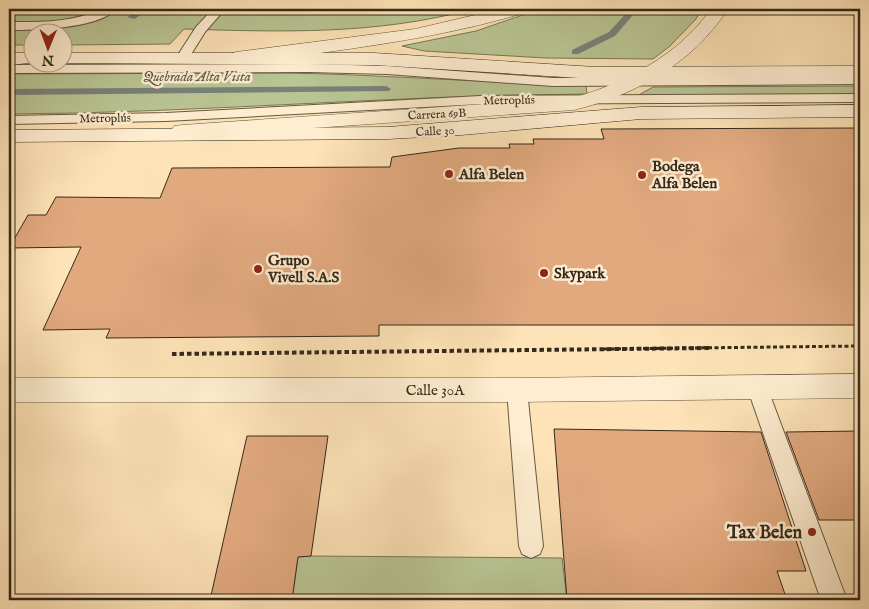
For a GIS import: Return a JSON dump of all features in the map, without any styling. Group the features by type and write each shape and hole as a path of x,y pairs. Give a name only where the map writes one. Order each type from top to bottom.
{"main road":[{"path":"236,58 341,45 436,29 518,9"},
{"name":"Carrera 69B","path":"122,135 543,108 595,99 641,78 693,40 719,9"},
{"path":"9,59 22,59"},
{"path":"72,59 374,59 641,78 860,72"},
{"name":"Calle 30","path":"9,136 388,133 461,129 642,113 860,110"},
{"name":"Calle 30A","path":"9,390 517,390 860,386"}],"lane":[{"path":"9,26 71,22 94,16 110,9"},
{"path":"182,58 200,30 219,9"},
{"name":"Metroplús","path":"9,69 309,68 387,70 553,82 641,78 860,80"},
{"name":"Metroplús","path":"9,120 166,117 480,100 860,98"},
{"path":"757,388 834,600"},
{"path":"517,390 531,546"}],"path":[{"path":"252,353 860,346"}],"green space":[{"path":"9,9 105,9 70,19 9,24"},
{"path":"117,9 473,9 401,24 365,28 293,31 184,29 170,44 72,45 72,22 69,22 111,13"},
{"path":"540,9 702,9 696,19 670,46 653,59 546,58 424,51 402,46 476,31"},
{"path":"9,29 22,29 22,45 9,45"},
{"path":"290,73 586,85 587,94 442,97 154,111 9,114 9,74"},
{"path":"860,86 860,95 635,97 653,87"},
{"path":"298,557 562,558 567,600 292,600"}],"building":[{"path":"860,128 860,325 379,325 379,336 106,338 110,329 43,330 81,247 9,248 28,215 46,215 56,197 160,198 172,168 390,167 392,157 459,148 510,148 509,144 534,144 533,139 604,139 601,129"},
{"path":"554,429 761,432 806,571 777,571 787,600 567,600"},
{"path":"860,431 860,520 819,520 786,432"},
{"path":"247,436 328,436 311,556 298,557 292,600 210,600"}],"waterway":[{"path":"131,17 147,9"},
{"name":"Quebrada Alta Vista","path":"575,52 612,34 634,9"},
{"name":"Quebrada Alta Vista","path":"9,92 386,89"}],"place":[{"name":"Alfa Belen","path":"449,174"},
{"name":"Bodega Alfa Belen","path":"642,175"},
{"name":"Grupo Vivell S.A.S","path":"258,269"},
{"name":"Skypark","path":"544,273"},
{"name":"Tax Belen","path":"812,532"}]}
